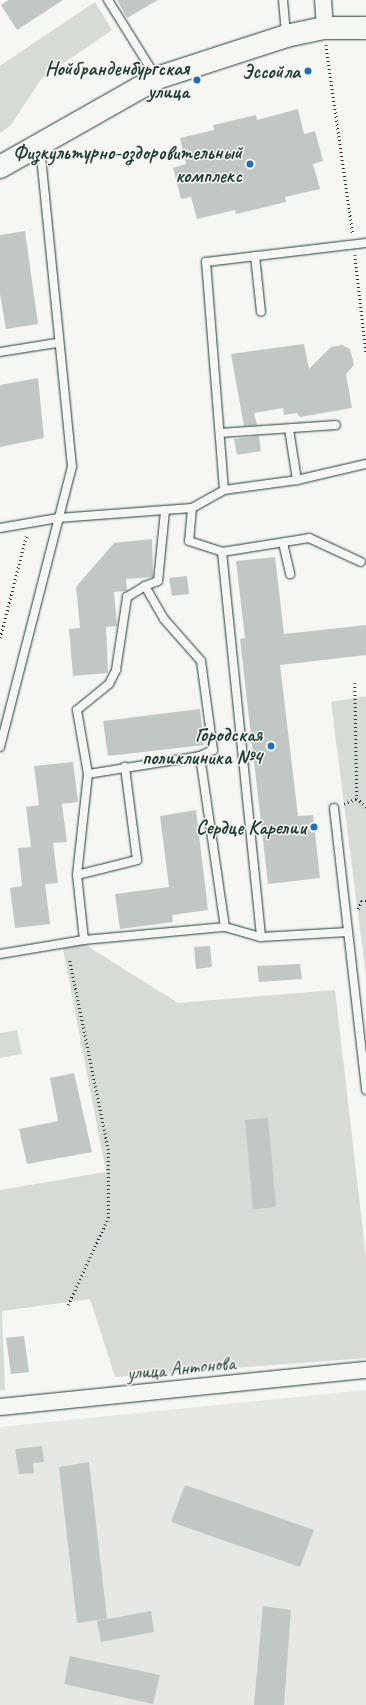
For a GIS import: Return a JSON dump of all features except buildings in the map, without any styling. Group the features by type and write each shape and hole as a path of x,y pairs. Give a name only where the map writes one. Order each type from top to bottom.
{"main road":[{"path":"0,168 157,78 286,36 325,28 366,28"}],"street":[{"path":"322,0 325,28"},
{"name":"улица Антонова","path":"0,1407 366,1370"}],"lane":[{"path":"108,0 157,78"},
{"path":"283,0 286,36"},
{"path":"0,748 72,467 58,344 39,145"},
{"path":"224,490 206,262 366,243"},
{"path":"255,256 261,312"},
{"path":"0,352 58,344"},
{"path":"220,433 336,425"},
{"path":"289,429 298,480"},
{"path":"0,528 58,518 192,508 224,490 298,480 366,464"},
{"path":"192,508 188,541 222,552 309,538 361,562"},
{"path":"84,940 77,875 88,774 77,710 109,684 116,670 127,597 145,586 158,581 165,511"},
{"path":"283,543 290,574"},
{"path":"222,552 260,938"},
{"path":"88,774 200,756 213,750 201,661 164,618 145,586"},
{"path":"200,756 224,927"},
{"path":"77,875 137,860 125,767"},
{"path":"334,808 366,1090"},
{"path":"0,954 84,940 224,927 260,938 348,932"}],"path":[{"path":"325,28 354,244 366,352"},
{"path":"0,638 29,523"},
{"path":"355,683 358,798 366,807"},
{"path":"334,808 358,798"},
{"path":"68,1305 108,1218 108,1150 69,959"}],"shaded area":[{"path":"95,2 112,30 42,78 11,125 0,133 0,66"},
{"path":"366,696 366,976 331,702"},
{"path":"84,944 178,1003 335,990 366,1257 366,1358 115,1377 90,1299 2,1311 5,1390 0,1390 0,1190 106,1172 63,949"},
{"path":"17,1030 22,1054 0,1058 0,1033"},
{"path":"366,1390 366,1705 0,1705 0,1427"}],"place":[{"name":"Эссойла","path":"308,71"},
{"name":"Нойбранденбургская улица","path":"197,80"},
{"name":"Физкультурно-оздоровительный комплекс","path":"250,164"},
{"name":"Городская поликлиника №4","path":"271,746"},
{"name":"Сердце Карелии","path":"314,827"}]}
